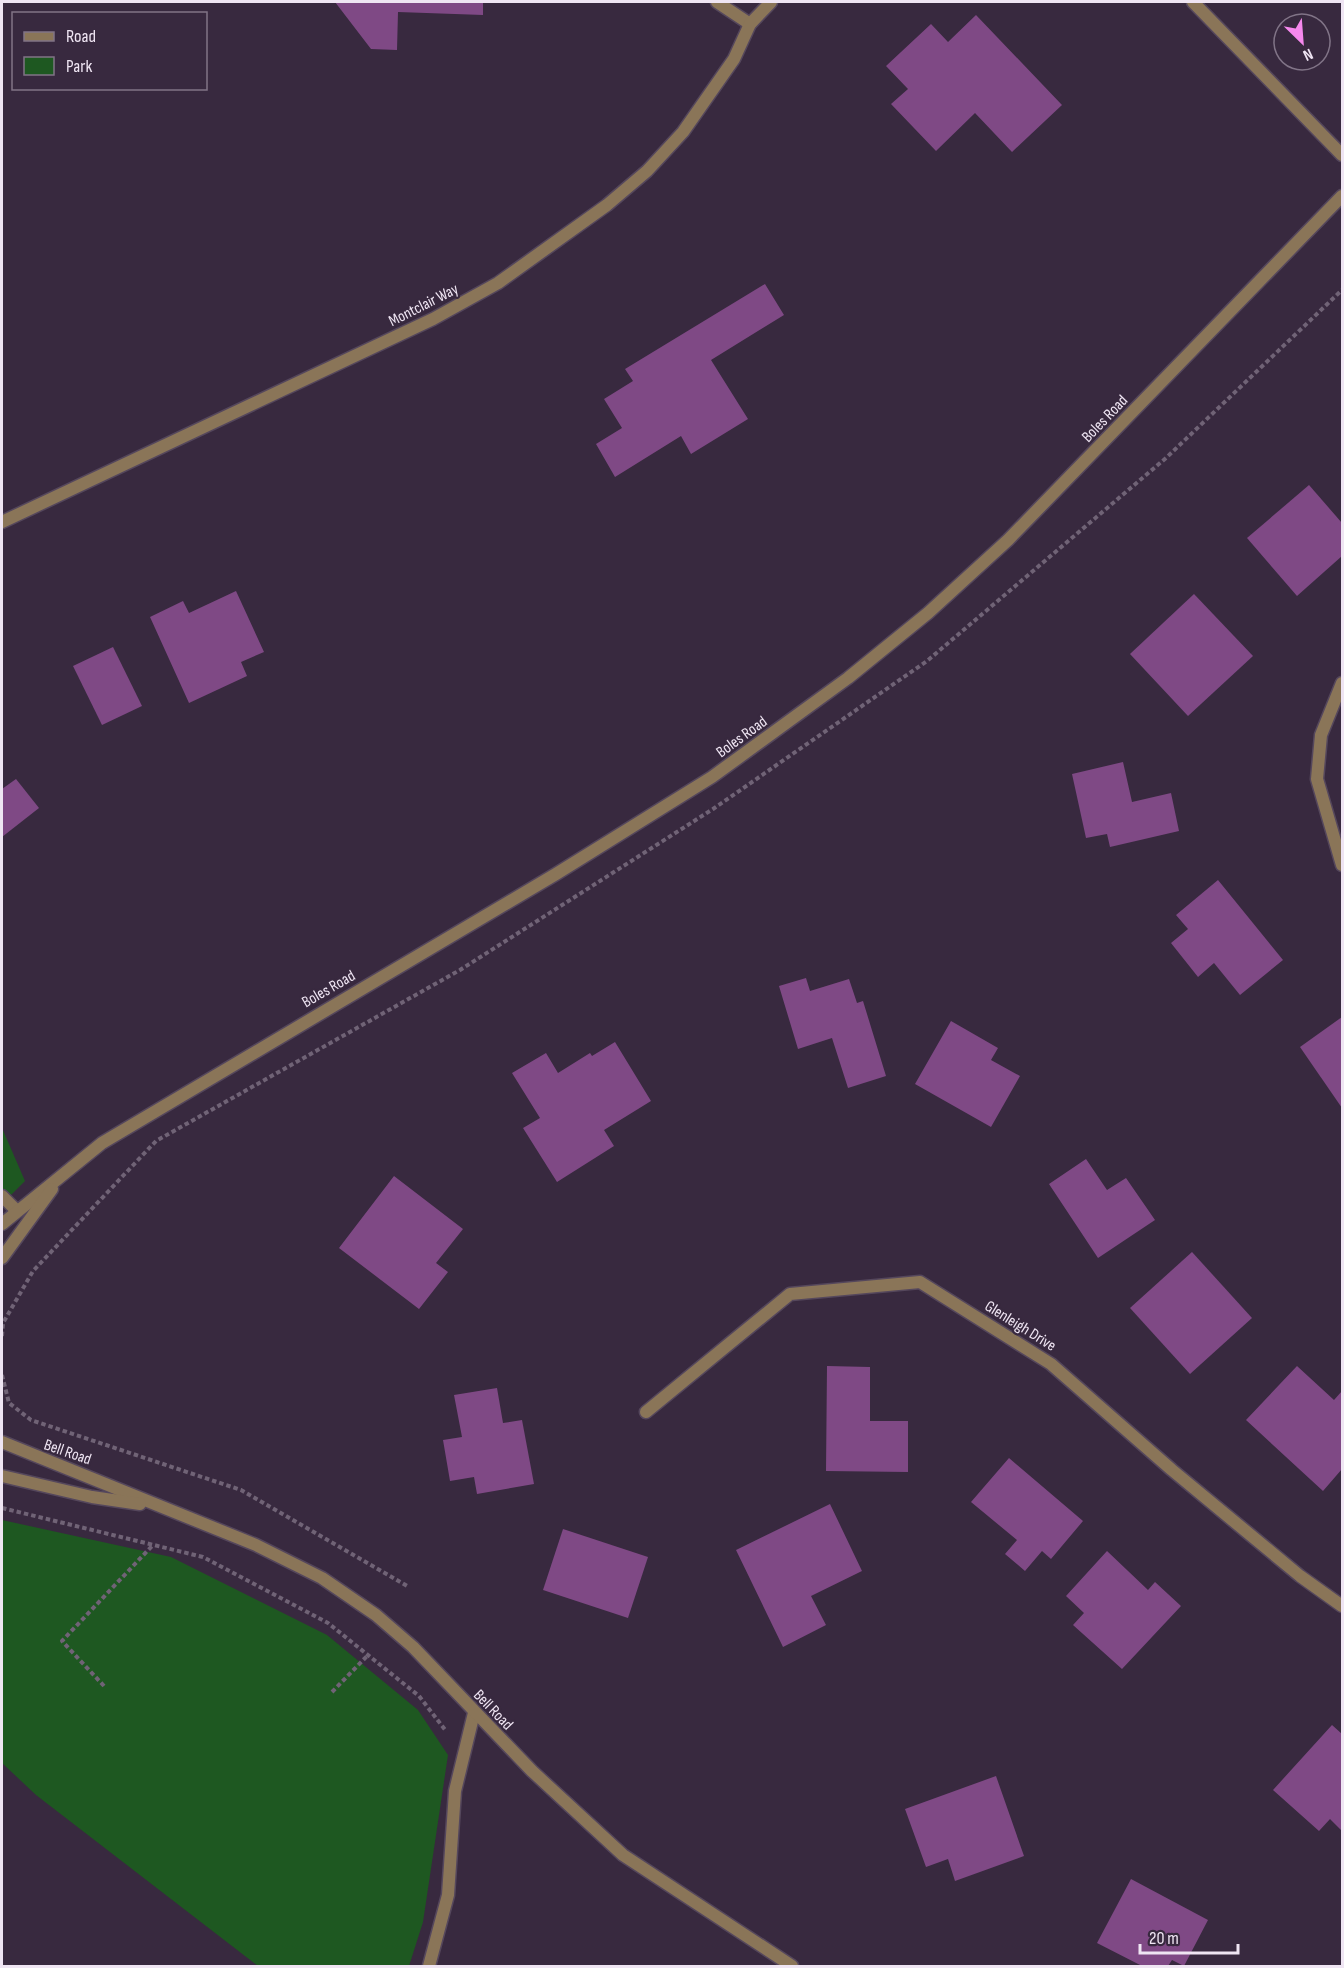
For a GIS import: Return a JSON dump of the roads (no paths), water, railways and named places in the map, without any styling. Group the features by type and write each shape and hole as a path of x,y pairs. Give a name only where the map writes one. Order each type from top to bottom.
{"street":[{"path":"717,2 750,24"},
{"name":"Montclair Way","path":"2,522 433,319 498,283 607,206 647,171 683,132 734,59 750,24 771,2"},
{"path":"1193,2 1342,155"},
{"name":"Boles Road","path":"2,1224 102,1143 147,1114 556,874 712,777 848,678 928,614 1008,540 1342,196"},
{"path":"1342,683 1321,735 1317,779 1342,865"},
{"name":"Boles Road","path":"2,1257 62,1176"},
{"path":"2,1196 17,1211"},
{"name":"Glenleigh Drive","path":"646,1412 790,1294 920,1282 1052,1364 1172,1470 1300,1576 1342,1606"},
{"name":"Bell Road","path":"2,1442 26,1454 98,1479 156,1506 256,1545 322,1578 376,1615 413,1647 532,1771 623,1855 792,1966"},
{"name":"Bell Road","path":"2,1476 92,1497 156,1506"},
{"path":"429,1966 447,1895 455,1791 474,1713"}]}
